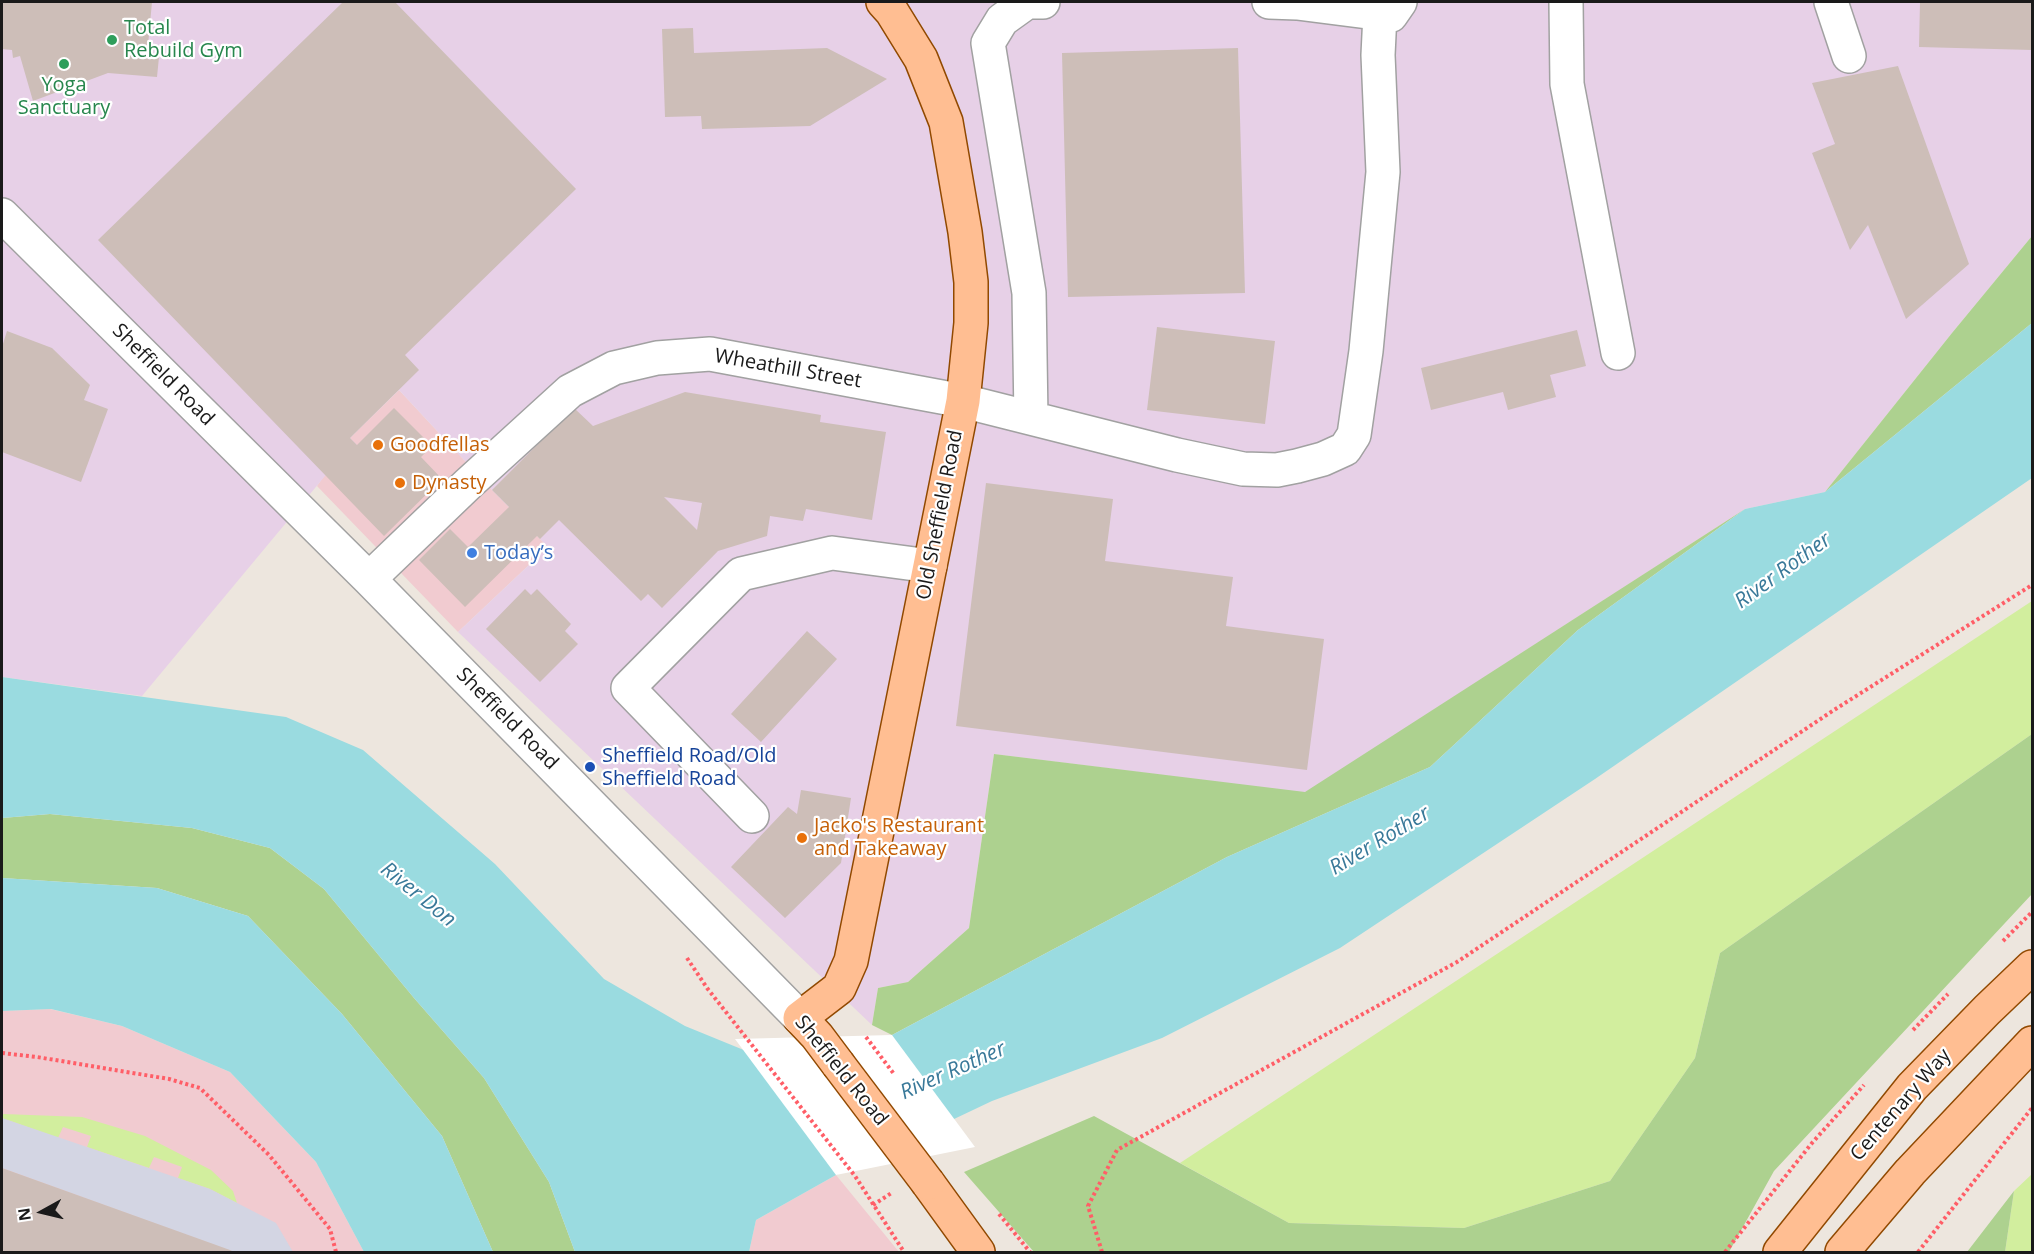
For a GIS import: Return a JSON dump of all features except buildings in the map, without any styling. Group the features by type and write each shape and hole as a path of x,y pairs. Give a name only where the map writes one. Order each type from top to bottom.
{"main road":[{"name":"Old Sheffield Road","path":"808,1027 839,988 851,962 963,401 971,323 971,282 957,179 945,122 921,59 892,12 883,2"},
{"name":"Centenary Way","path":"1780,1252 1912,1087 2032,967"},
{"name":"Sheffield Road","path":"808,1027 978,1252"},
{"path":"1842,1252 1910,1172 2032,1043"}],"street":[{"path":"1031,418 1029,293 988,43 1002,20 1027,2 1043,2"},
{"path":"1269,2 1390,8"},
{"path":"1566,2 1567,84 1618,353"},
{"path":"1831,2 1849,56"},
{"name":"Wheathill Street","path":"369,579 469,483 570,391 614,368 657,358 710,354 963,401 1177,455 1256,470 1277,470 1315,461 1345,449 1354,435 1366,351 1383,172 1378,55 1390,8"},
{"name":"Sheffield Road","path":"2,215 369,579 808,1027"},
{"path":"752,816 628,688 741,574 832,553 930,566"}],"path":[{"path":"1102,1252 1088,1206 1117,1150 1457,962 1834,710 2032,585"},
{"path":"744,1035 855,1176 904,1252"},
{"path":"2,1053 147,1076 200,1088 269,1155 330,1229 336,1252"},
{"path":"1918,1252 2032,1108"}],"shaded area":[{"path":"2,2 2032,2 2032,236 1825,492 1745,509 1305,793 994,754 969,928 908,982 878,988 872,1025 458,632 548,547 399,390 350,438 357,445 325,476 142,696 2,677"},
{"path":"399,390 548,547 458,632 317,486 350,438"},
{"path":"50,1009 122,1026 230,1072 316,1162 364,1252 2,1252 2,1011"},
{"path":"2,1118 210,1189 276,1223 293,1252 234,1252 2,1168"},
{"path":"836,1175 899,1252 749,1252 756,1220"}],"green space":[{"path":"2032,236 2032,323 1825,492 1952,333"},
{"path":"1745,509 1578,630 1430,767 1227,857 892,1035 872,1025 878,988 908,982 969,928 994,754 1305,792"},
{"path":"2032,601 2032,734 1720,953 1695,1058 1610,1181 1464,1228 1289,1223 1180,1163"},
{"path":"2032,734 2032,894 1774,1171 1729,1252 1034,1252 964,1172 1094,1116 1289,1223 1464,1228 1610,1181 1695,1058 1720,953"},
{"path":"50,814 192,828 270,848 324,889 484,1078 549,1182 575,1252 493,1252 442,1136 342,1014 248,916 157,888 2,878 2,818"},
{"path":"4,1114 82,1117 145,1136 211,1170 233,1191 237,1203 210,1189 178,1178 182,1167 154,1157 149,1168 87,1147 91,1136 63,1127 58,1138 2,1118"},
{"path":"2032,1174 2032,1252 2005,1252 2014,1191"},
{"path":"2014,1191 2005,1252 1967,1252"}],"water":[{"path":"2032,323 2032,478 1595,779 1340,948 1162,1038 992,1101 836,1175 756,1220 749,1252 575,1252 549,1182 484,1078 324,889 270,848 192,828 50,814 2,818 2,677 286,717 363,750 495,864 604,979 685,1026 778,1064 892,1035 1227,857 1430,767 1578,630 1745,509 1825,492"},
{"path":"2,878 157,888 248,916 342,1014 442,1136 493,1252 364,1252 316,1162 230,1072 122,1026 51,1009 2,1011"}],"pier":[{"path":"892,1035 975,1147 836,1175 735,1039"}],"place":[{"name":"Total Rebuild Gym","path":"112,40"},
{"name":"Yoga Sanctuary","path":"64,64"},
{"name":"Goodfellas","path":"378,445"},
{"name":"Dynasty","path":"400,483"},
{"name":"Today’s","path":"472,553"},
{"name":"Sheffield Road/Old Sheffield Road","path":"590,767"},
{"name":"Jacko's Restaurant and Takeaway","path":"802,838"}],"water label":[{"name":"River Rother","path":"1783,571"},
{"name":"River Rother","path":"1380,841"},
{"name":"River Don","path":"418,895"},
{"name":"River Rother","path":"953,1071"}]}
